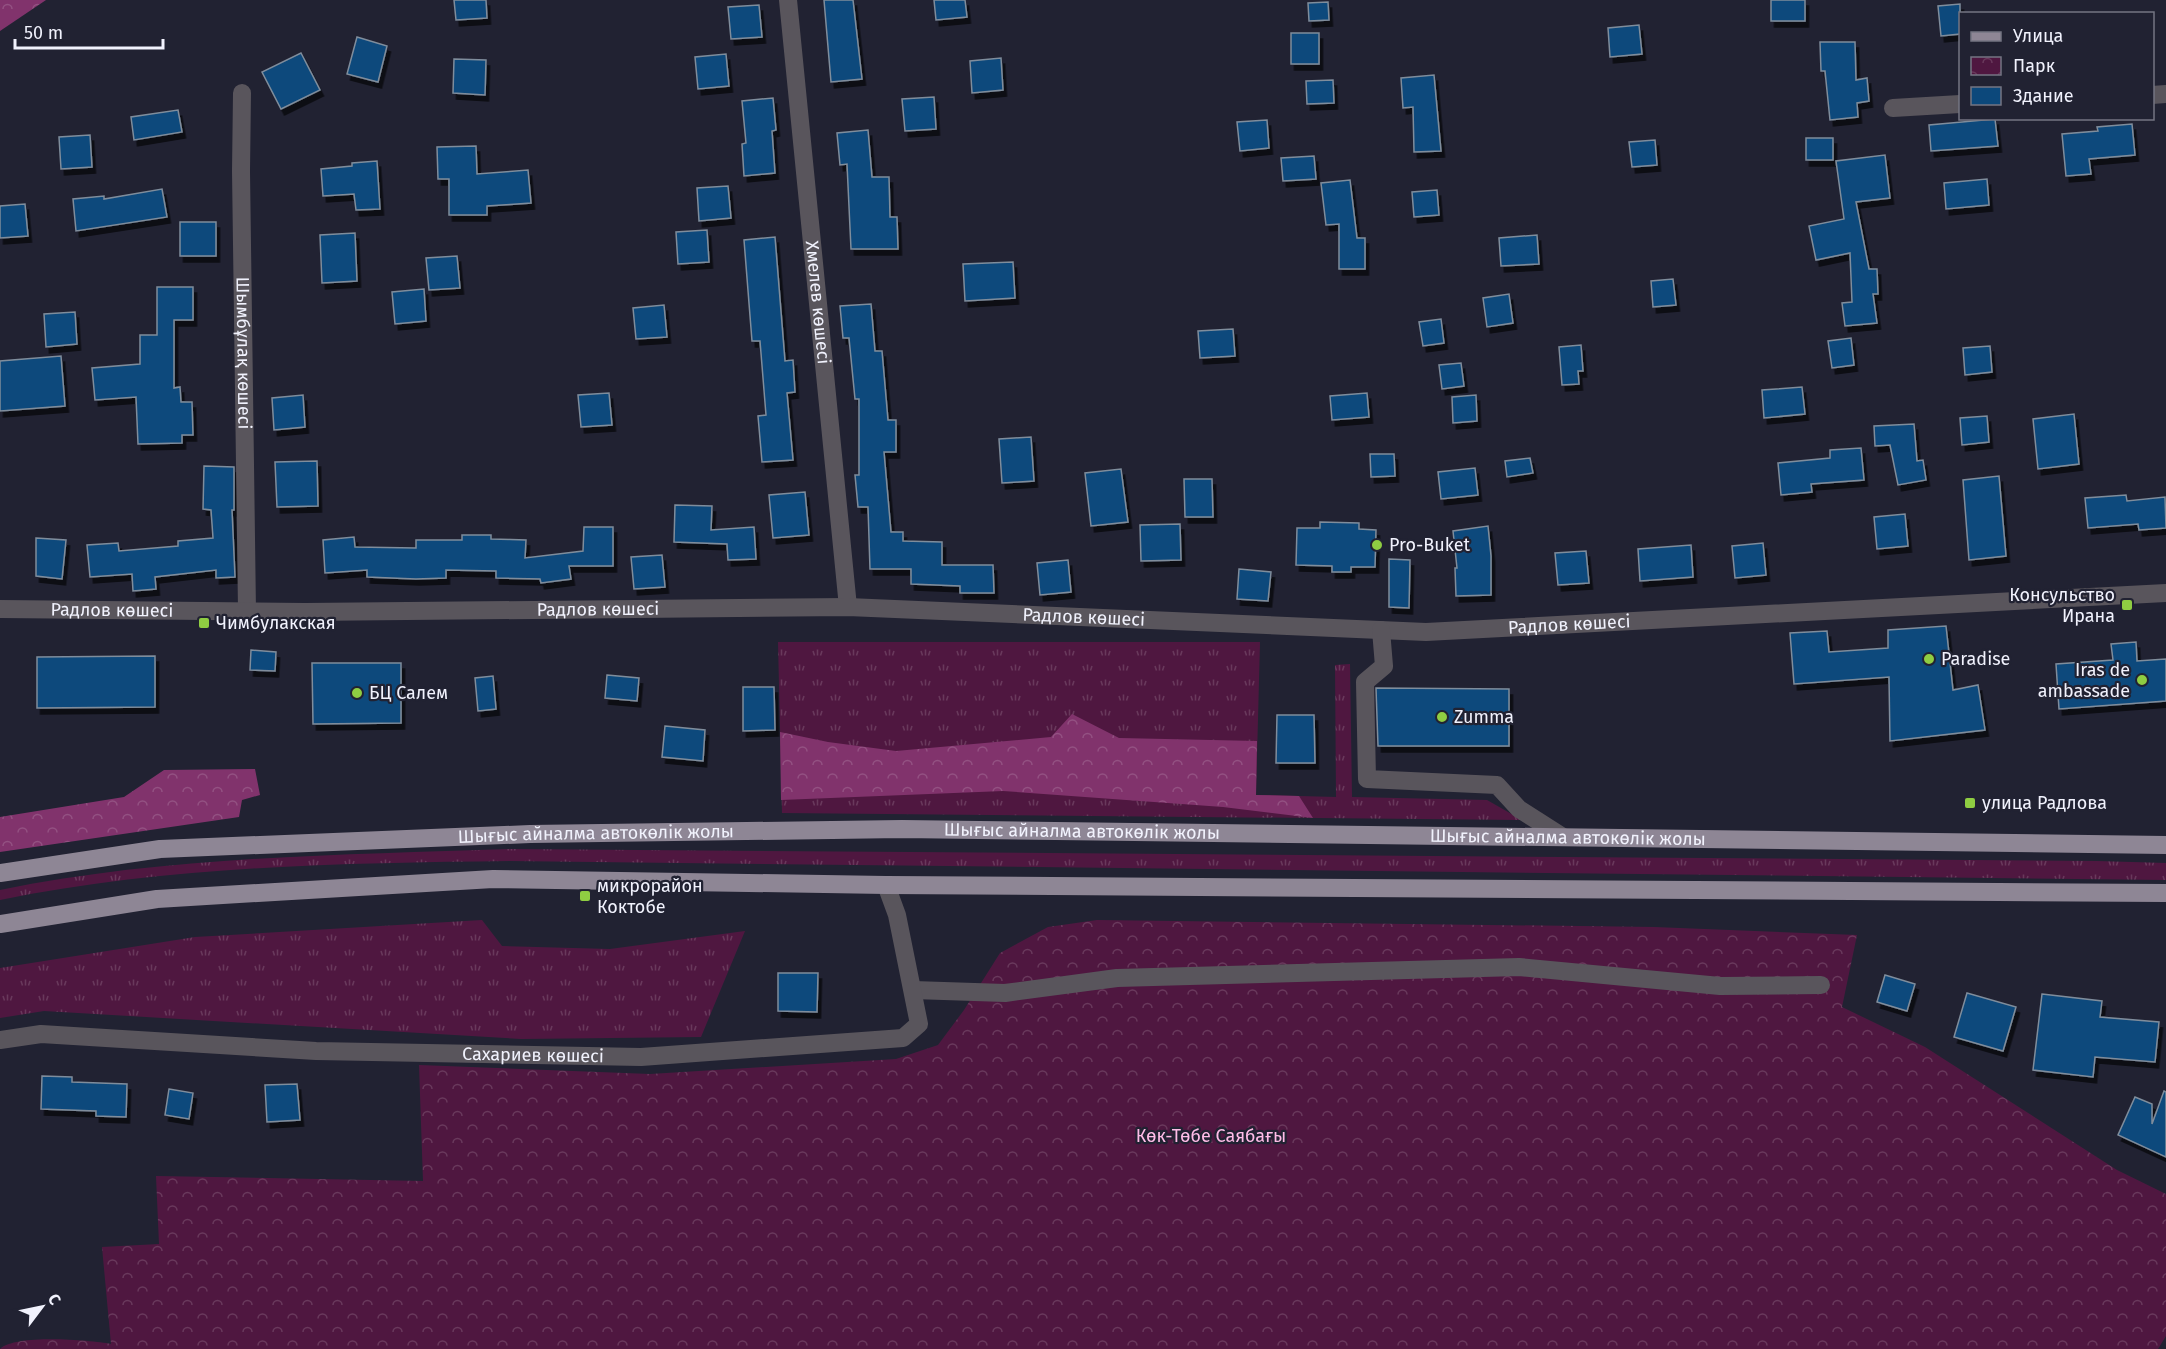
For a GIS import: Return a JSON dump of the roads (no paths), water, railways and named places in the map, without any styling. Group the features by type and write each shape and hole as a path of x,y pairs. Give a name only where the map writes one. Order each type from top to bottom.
{"main road":[{"name":"Шығыс айналма автокөлік жолы","path":"0,873 159,849 498,834 902,829 2166,845"},
{"path":"0,924 157,899 493,879 886,885 2166,894"}],"street":[{"name":"Хмелев көшесі","path":"788,0 848,608"},
{"name":"Шымбұлақ көшесі","path":"242,93 247,611"},
{"path":"1893,108 1959,104"},
{"name":"Радлов көшесі","path":"0,609 247,611 848,608 1426,632 2166,593"},
{"path":"1381,630 1384,666 1365,682 1366,779 1497,784 1519,809 1563,837"},
{"name":"Сахариев көшесі","path":"0,1040 41,1034 316,1051 641,1057 903,1038 919,1024 897,915 886,885"},
{"path":"913,990 1005,993 1117,978 1519,967 1720,986 1821,985"}],"place":[{"name":"Pro-Buket","path":"1377,545"},
{"name":"Консульство Ирана","path":"2127,605"},
{"name":"Чимбулакская","path":"204,623"},
{"name":"Paradise","path":"1929,659"},
{"name":"Iras de ambassade","path":"2142,680"},
{"name":"БЦ Салем","path":"357,693"},
{"name":"Zumma","path":"1442,717"},
{"name":"улица Радлова","path":"1970,803"},
{"name":"микрорайон Коктобе","path":"585,896"}],"park label":[{"name":"Көк-Төбе Саябағы","path":"1211,1136"}]}
